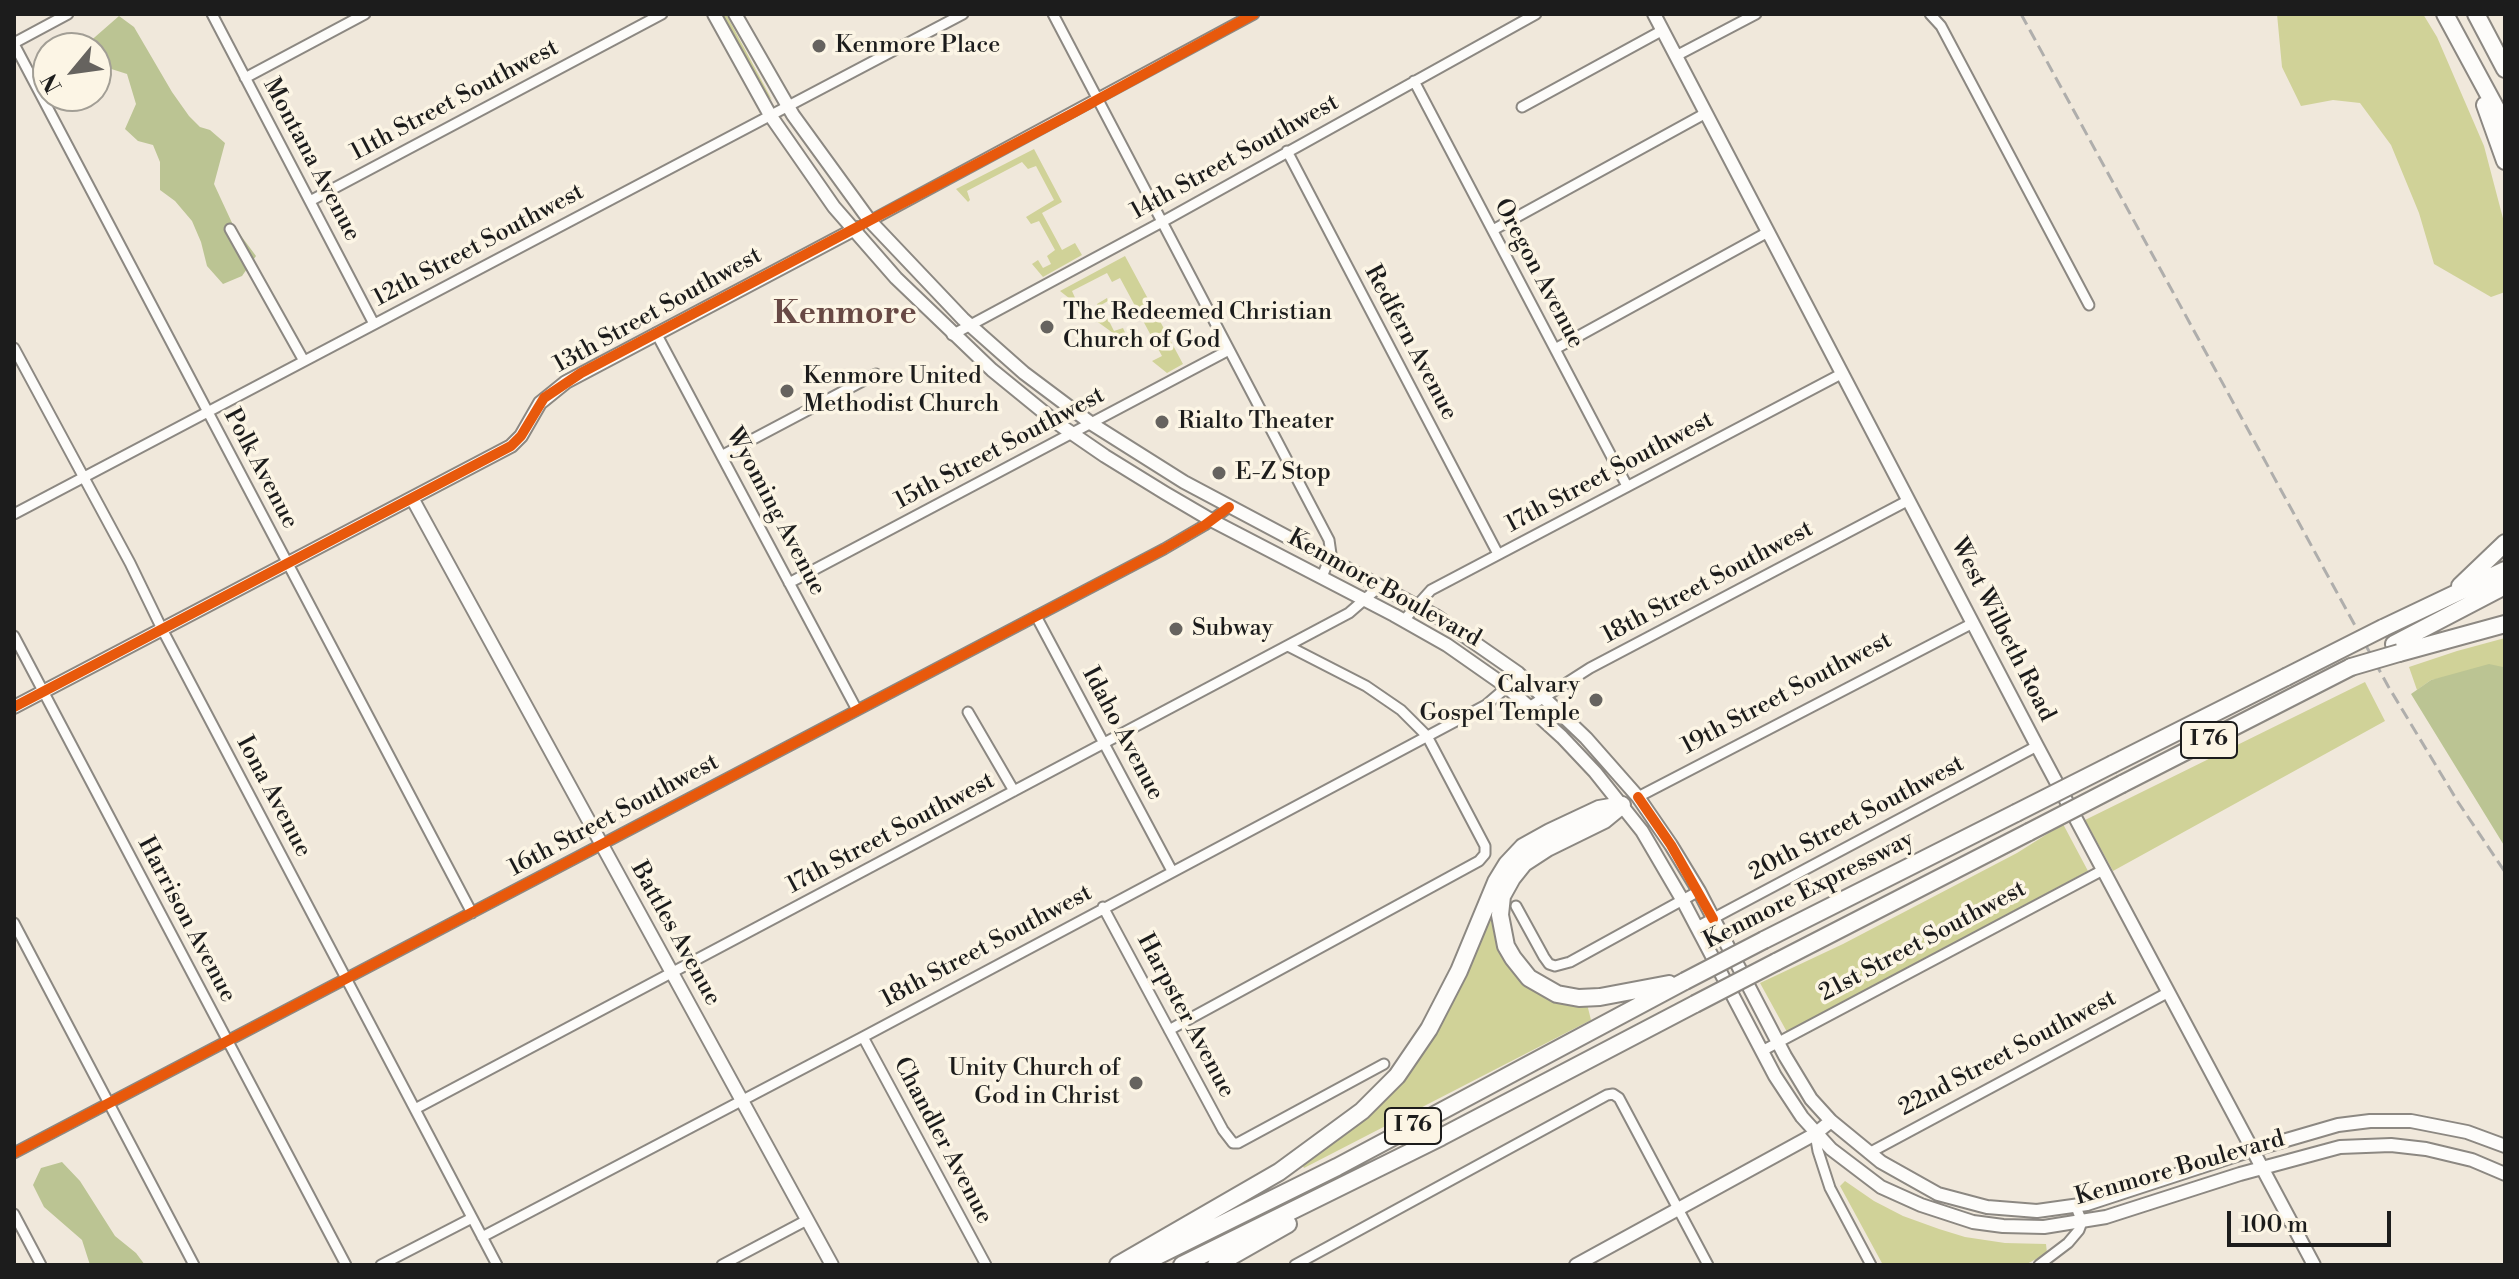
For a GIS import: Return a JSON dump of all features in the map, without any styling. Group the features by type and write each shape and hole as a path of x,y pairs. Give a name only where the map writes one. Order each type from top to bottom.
{"highway":[{"path":"2445,14 2505,125"},
{"path":"2476,14 2505,69"},
{"path":"2464,48 2505,161"},
{"path":"2444,598 2471,577 2505,543"},
{"name":"Kenmore Expressway","path":"1139,1265 1337,1167 1764,940 2383,628 2505,570"},
{"path":"2396,648 2505,586"},
{"path":"2396,648 2505,624"},
{"name":"Kenmore Expressway","path":"1182,1265 1441,1137 2351,667 2396,648"},
{"path":"1622,805 1604,820 1524,863 1502,896 1500,915 1506,946 1529,978 1557,994 1579,998 1600,997 1685,981"},
{"path":"1118,1265 1279,1172 1362,1111 1397,1076 1429,1029 1507,864 1523,847 1550,832 1599,809 1622,805"},
{"path":"1216,1265 1441,1137"}],"main road":[{"name":"Kenmore Boulevard","path":"714,14 770,115 853,230 952,335 1023,397 1105,456 1211,520 1447,645 1507,687 1562,737 1642,831 1683,901 1784,1091 1815,1134 1881,1187 1947,1215 1973,1222 2022,1227 2082,1222 2340,1147 2410,1147 2451,1154 2505,1174"},
{"name":"Kenmore Boulevard","path":"735,14 787,106 870,221 970,325 1024,373 1092,424 1159,467 1417,605 1494,654 1544,697 1611,764 1663,831 1699,891 1811,1099 1831,1121 1869,1153 1938,1194 1987,1207 2037,1211 2076,1207 2338,1125 2370,1121 2423,1123 2467,1132 2505,1146"},
{"name":"West Wilbeth Road","path":"1654,14 2167,993 2314,1265"},
{"name":"13th Street Southwest","path":"14,707 511,446 521,436 540,403 581,373 870,221"},
{"name":"Battles Avenue","path":"412,498 832,1265"},
{"name":"19th Street Southwest","path":"1622,805 1638,797"},
{"path":"1576,1265 1815,1134 1831,1121"}],"street":[{"path":"14,43 68,14"},
{"name":"Montana Avenue","path":"212,14 374,324"},
{"path":"245,78 365,14"},
{"name":"11th Street Southwest","path":"310,201 662,14"},
{"name":"12th Street Southwest","path":"14,514 963,14"},
{"path":"1053,14 1329,540 1331,554 1322,577"},
{"name":"13th Street Southwest","path":"870,221 1254,14"},
{"name":"14th Street Southwest","path":"952,335 1536,14"},
{"path":"1676,56 1756,14"},
{"path":"1930,14 1941,26 2089,305"},
{"path":"1522,107 1663,30"},
{"name":"Polk Avenue","path":"14,43 472,913"},
{"name":"Oregon Avenue","path":"1414,81 1627,486"},
{"path":"1493,230 1706,113"},
{"name":"Redfern Avenue","path":"1287,151 1498,554"},
{"path":"230,229 304,361"},
{"path":"1555,349 1768,232"},
{"name":"Wyoming Avenue","path":"656,333 857,710"},
{"name":"Iona Avenue","path":"14,348 130,563 497,1265"},
{"name":"15th Street Southwest","path":"789,583 1229,350"},
{"name":"17th Street Southwest","path":"1404,620 1431,590 1843,373"},
{"path":"723,455 876,374"},
{"name":"18th Street Southwest","path":"1529,707 1590,668 1909,500"},
{"name":"16th Street Southwest","path":"14,1153 1179,541 1229,507"},
{"name":"17th Street Southwest","path":"415,1109 1349,613 1380,586"},
{"name":"Idaho Avenue","path":"1036,616 1172,871"},
{"name":"19th Street Southwest","path":"1638,797 1973,623"},
{"name":"Harrison Avenue","path":"14,636 346,1265"},
{"path":"1169,1030 1479,861 1485,854 1485,846 1427,736 1401,710 1366,686 1288,646"},
{"name":"18th Street Southwest","path":"482,1237 1486,705 1507,687"},
{"path":"968,712 1014,791"},
{"name":"20th Street Southwest","path":"1697,927 2037,746"},
{"name":"21st Street Southwest","path":"1762,1051 2103,870"},
{"path":"1516,906 1544,957 1555,966 1570,962 1699,891"},
{"name":"Harpster Avenue","path":"1103,907 1223,1130 1233,1143 1384,1064"},
{"path":"14,923 194,1265"},
{"name":"22nd Street Southwest","path":"1869,1153 2167,993"},
{"name":"Chandler Avenue","path":"863,1037 986,1265"},
{"path":"1295,1265 1613,1094 1619,1098 1708,1265"},
{"path":"1815,1134 1830,1188 1869,1262 1857,1265"},
{"path":"2039,1265 2068,1243 2079,1230 2082,1222 2076,1207"},
{"path":"14,1214 41,1265"},
{"path":"381,1265 472,1218"},
{"path":"722,1265 807,1220"}],"green space":[{"path":"720,14 726,14 772,100 763,91"},
{"path":"2277,14 2423,14 2437,37 2484,146 2505,226 2505,292 2491,297 2434,264 2419,213 2391,145 2360,103 2333,100 2301,106 2282,67"},
{"path":"119,16 134,27 189,116 225,143 214,184 233,225 256,256 242,276 223,284 207,266 192,221 175,201 160,190 160,162 153,145 138,141 125,129 136,104 127,74 112,69 112,32 101,32"},
{"path":"1034,149 1062,202 1042,213 1062,250 1075,243 1082,255 1043,277 1032,264 1038,260 1043,268 1051,264 1047,256 1055,250 1039,221 1031,224 1026,217 1054,200 1036,166 1028,169 1022,162 967,191 968,202 956,189"},
{"path":"1125,256 1183,364 1167,373 1152,361 1162,356 1120,278 1112,282 1107,273 1072,291 1074,302 1060,291"},
{"path":"1107,298 1108,301 1101,305 1114,331 1123,328 1131,346 1084,312 1087,308 1092,314 1099,310 1097,304"},
{"path":"2505,638 2505,675 2502,667 2431,680 2417,690 2409,667"},
{"path":"2489,664 2503,667 2505,675 2505,847 2411,694 2431,680"},
{"path":"2365,682 2385,721 2113,871 2085,820"},
{"path":"2063,824 2088,871 1787,1032 1760,983 1843,944 2017,853"},
{"path":"1495,898 1505,961 1523,984 1550,1001 1587,1004 1591,1020 1304,1168 1301,1163 1342,1137 1389,1095 1429,1040"},
{"path":"62,1162 80,1181 115,1236 145,1265 90,1265 82,1240 44,1207 33,1185 41,1168"},
{"path":"1845,1181 1903,1216 1939,1229 1965,1237 2005,1243 2046,1244 2047,1253 2025,1265 1883,1265 1840,1186"}],"railway":[{"path":"2021,14 2388,686 2458,802 2505,872"}],"cycle path":[{"path":"14,707 511,446 521,436 544,398 581,373 1254,14"},
{"path":"14,1153 1164,549 1229,507"},
{"path":"1638,797 1671,845 1713,919"}],"place":[{"name":"Kenmore Place","path":"819,46"},
{"name":"The Redeemed Christian Church of God","path":"1047,327"},
{"name":"Kenmore United Methodist Church","path":"787,391"},
{"name":"Rialto Theater","path":"1162,422"},
{"name":"E-Z Stop","path":"1219,473"},
{"name":"Subway","path":"1176,629"},
{"name":"Calvary Gospel Temple","path":"1596,700"},
{"name":"Unity Church of God in Christ","path":"1136,1083"}],"district":[{"name":"Kenmore","path":"845,315"}]}
